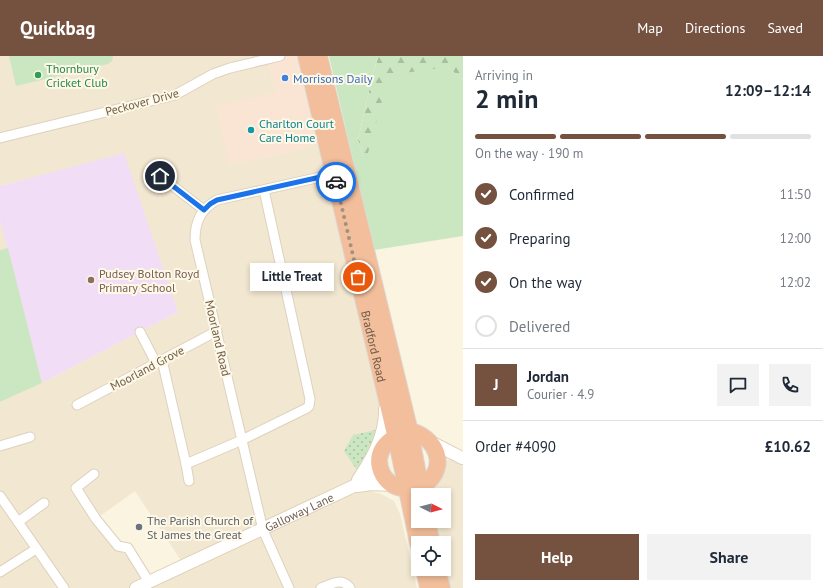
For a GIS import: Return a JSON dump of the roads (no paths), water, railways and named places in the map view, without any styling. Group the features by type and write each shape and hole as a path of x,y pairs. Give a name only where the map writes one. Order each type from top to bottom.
{"highway":[{"name":"Bradford Road","path":"306,56 384,390 403,434"},
{"name":"Bradford Road","path":"319,56 403,434 417,536"},
{"path":"403,434 420,434 429,441 436,451 437,467 428,483 410,489 383,473 380,465 384,445 403,434"},
{"path":"425,576 428,588"},
{"path":"439,576 442,588"}],"main road":[{"path":"354,486 369,464 384,428 384,390"},
{"path":"429,441 462,458"},
{"path":"437,467 448,460 462,458"},
{"name":"Galloway Lane","path":"136,588 263,530 354,486 367,478 380,465"},
{"name":"Galloway Lane","path":"354,486 372,484 410,489"}],"street":[{"name":"Peckover Drive","path":"0,138 175,95 213,74 230,68 280,56"},
{"path":"160,176 204,210 217,200 334,174"},
{"path":"186,464 242,440 307,408 310,402 264,190"},
{"name":"Moorland Road","path":"204,210 196,223 195,240 263,530 289,588"},
{"name":"Moorland Grove","path":"77,405 217,331"},
{"path":"140,332 159,362 186,464 189,482"},
{"path":"0,446 30,437"},
{"path":"94,474 76,488 96,519 115,533 118,546 128,548 149,582"},
{"path":"0,496 64,588"},
{"path":"18,522 44,503"},
{"path":"0,572 36,549"},
{"path":"322,588 340,581 347,584 350,588"}],"place":[{"name":"Thornbury Cricket Club","path":"38,75"},
{"name":"Morrisons Daily","path":"285,78"},
{"name":"Charlton Court Care Home","path":"251,130"},
{"name":"Little Treat","path":"358,277"},
{"name":"Pudsey Bolton Royd Primary School","path":"91,280"},
{"name":"The Parish Church of St James the Great","path":"139,527"}]}
